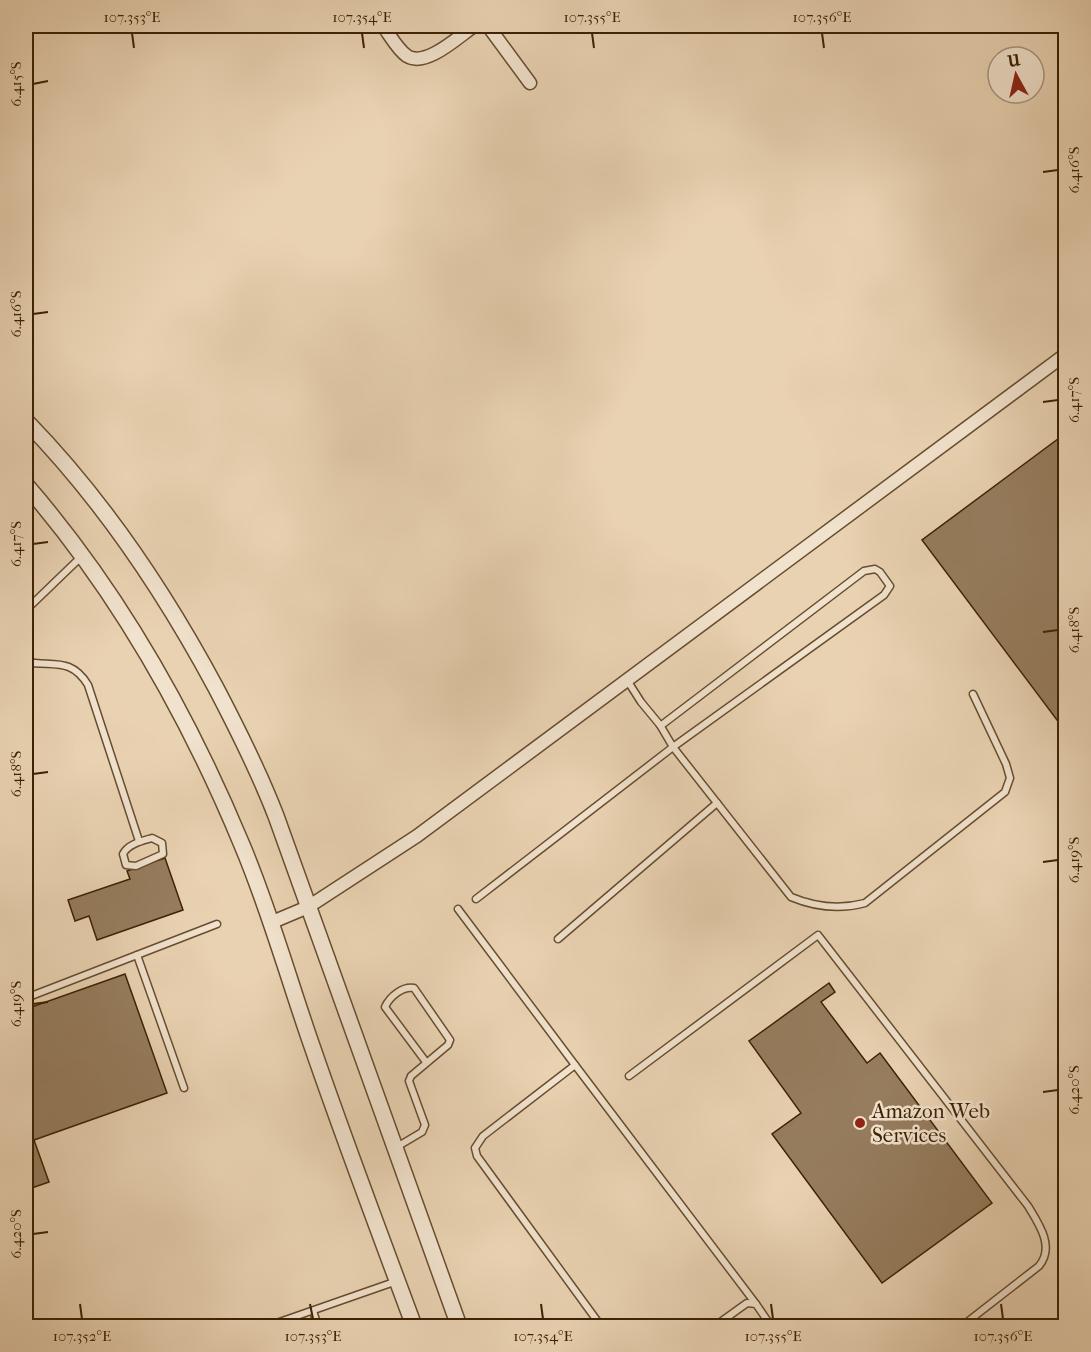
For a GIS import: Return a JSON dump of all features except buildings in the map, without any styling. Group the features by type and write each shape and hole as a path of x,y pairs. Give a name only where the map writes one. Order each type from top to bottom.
{"street":[{"path":"383,26 405,55 417,60 433,55 474,26"},
{"path":"488,26 530,83"},
{"path":"270,922 308,906 417,836 1065,354"},
{"path":"26,421 61,460 123,537 196,652 243,740 263,782 459,1326"},
{"path":"26,485 83,556 138,638 178,708 243,846 317,1062 414,1326"}],"lane":[{"path":"26,610 83,556"},
{"path":"476,898 672,747 884,595 890,586 875,569 864,572 660,725"},
{"path":"26,662 39,665 62,664 81,674 88,685 139,841"},
{"path":"627,680 660,725 672,747 791,897 810,905 837,907 852,907 865,903 1005,792 1010,778 1006,764 973,694"},
{"path":"558,939 717,803"},
{"path":"158,839 162,843 163,854 136,866 126,865 123,859 124,851 139,841 158,839"},
{"path":"458,909 771,1326"},
{"path":"26,998 217,924"},
{"path":"629,1076 818,935 1028,1206 1045,1238 1045,1258 1040,1266 962,1326"},
{"path":"137,955 184,1088"},
{"path":"395,1148 424,1129 424,1117 409,1081 414,1071 426,1062 448,1045 450,1040 414,988 404,988 385,1006 426,1062"},
{"path":"575,1065 483,1136 476,1148 477,1156 602,1326"},
{"path":"268,1326 397,1281"},
{"path":"714,1326 747,1304 756,1304"},
{"path":"313,1311 318,1326"},
{"path":"1059,1326 1065,1322"}],"place":[{"name":"Amazon Web Services","path":"860,1123"}]}
